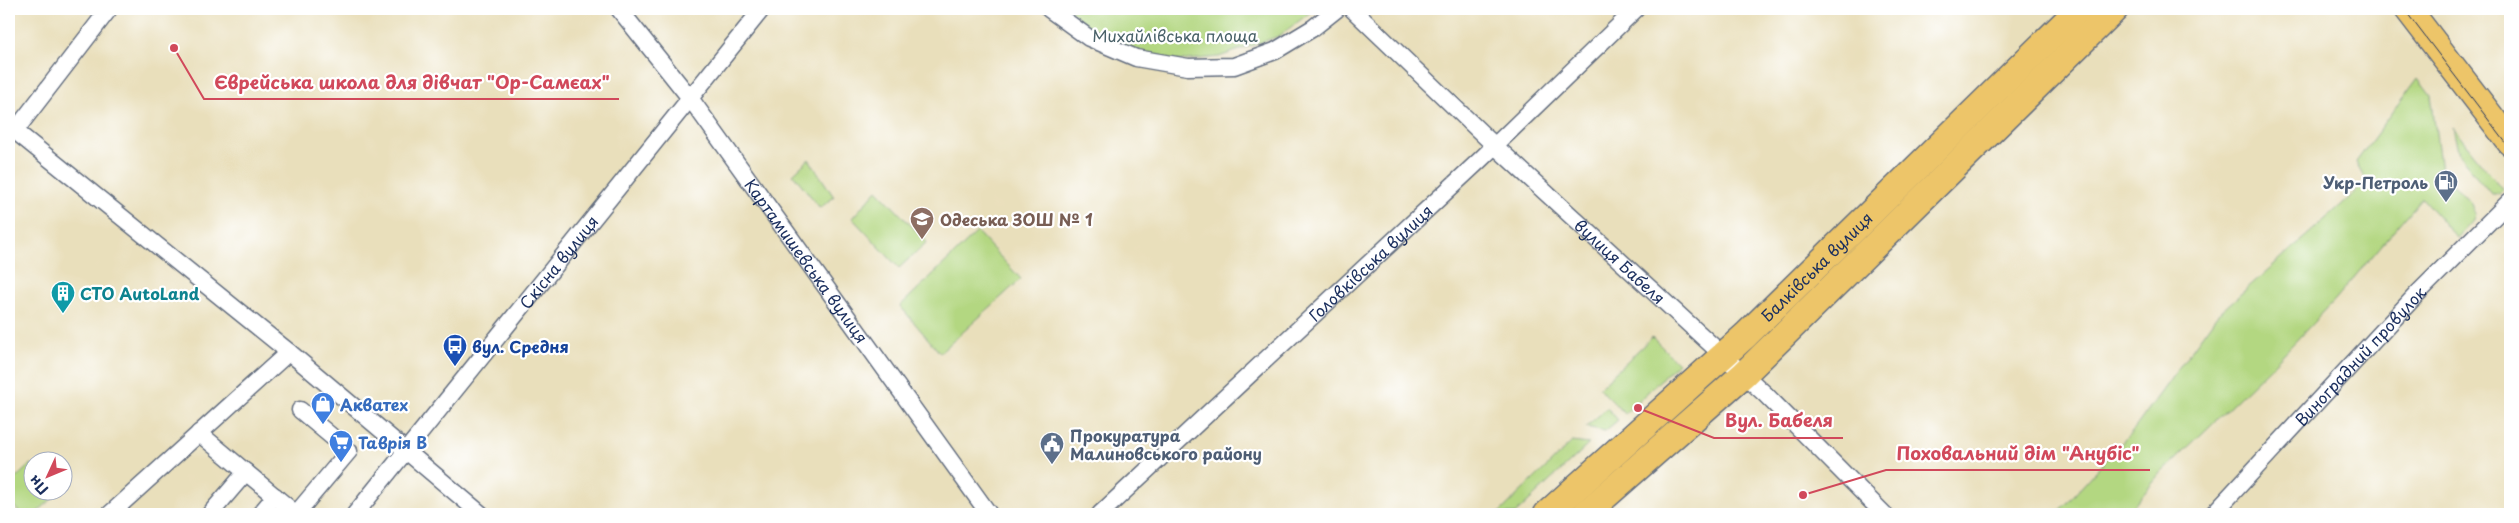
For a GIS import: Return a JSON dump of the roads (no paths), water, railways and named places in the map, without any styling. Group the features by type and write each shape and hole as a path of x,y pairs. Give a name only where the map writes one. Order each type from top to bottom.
{"main road":[{"name":"Балківська вулиця","path":"1547,514 1724,356 2079,9"},
{"name":"Балківська вулиця","path":"1585,514 1744,374 2115,9"},
{"path":"2408,9 2510,142"}],"street":[{"path":"109,9 12,129 289,352 481,514"},
{"name":"Картамишевська вулиця","path":"619,9 690,98 989,514"},
{"name":"Cкісна вулиця","path":"355,514 762,9"},
{"path":"1049,9 1089,38 1136,58 1188,67 1234,66 1275,51 1313,28 1337,9"},
{"name":"вулиця Бабеля","path":"1352,9 1495,146 1744,374 1884,514"},
{"name":"Головківська вулиця","path":"1100,514 1495,146 1636,9"},
{"name":"Виноградний провулок","path":"2213,514 2417,294 2510,201"},
{"path":"110,514 289,352"},
{"path":"199,433 296,514 348,451 300,410"},
{"path":"210,514 246,472"},
{"path":"260,514 275,496"}],"tram line":[{"path":"2404,9 2510,148"}],"place":[{"name":"Єврейська школа для дівчат \"Ор-Самєах\"","path":"174,48"},
{"name":"Укр-Петроль","path":"2446,203"},
{"name":"Одеська ЗОШ № 1","path":"922,240"},
{"name":"СТО AutoLand","path":"63,314"},
{"name":"вул. Средня","path":"455,367"},
{"name":"Вул. Бабеля","path":"1638,408"},
{"name":"Акватех","path":"323,425"},
{"name":"Таврія В","path":"341,463"},
{"name":"Прокуратура Малиновського району","path":"1052,465"},
{"name":"Поховальний дім \"Анубіс\"","path":"1803,495"}],"park label":[{"name":"Михайлівська площа","path":"1175,35"}]}
